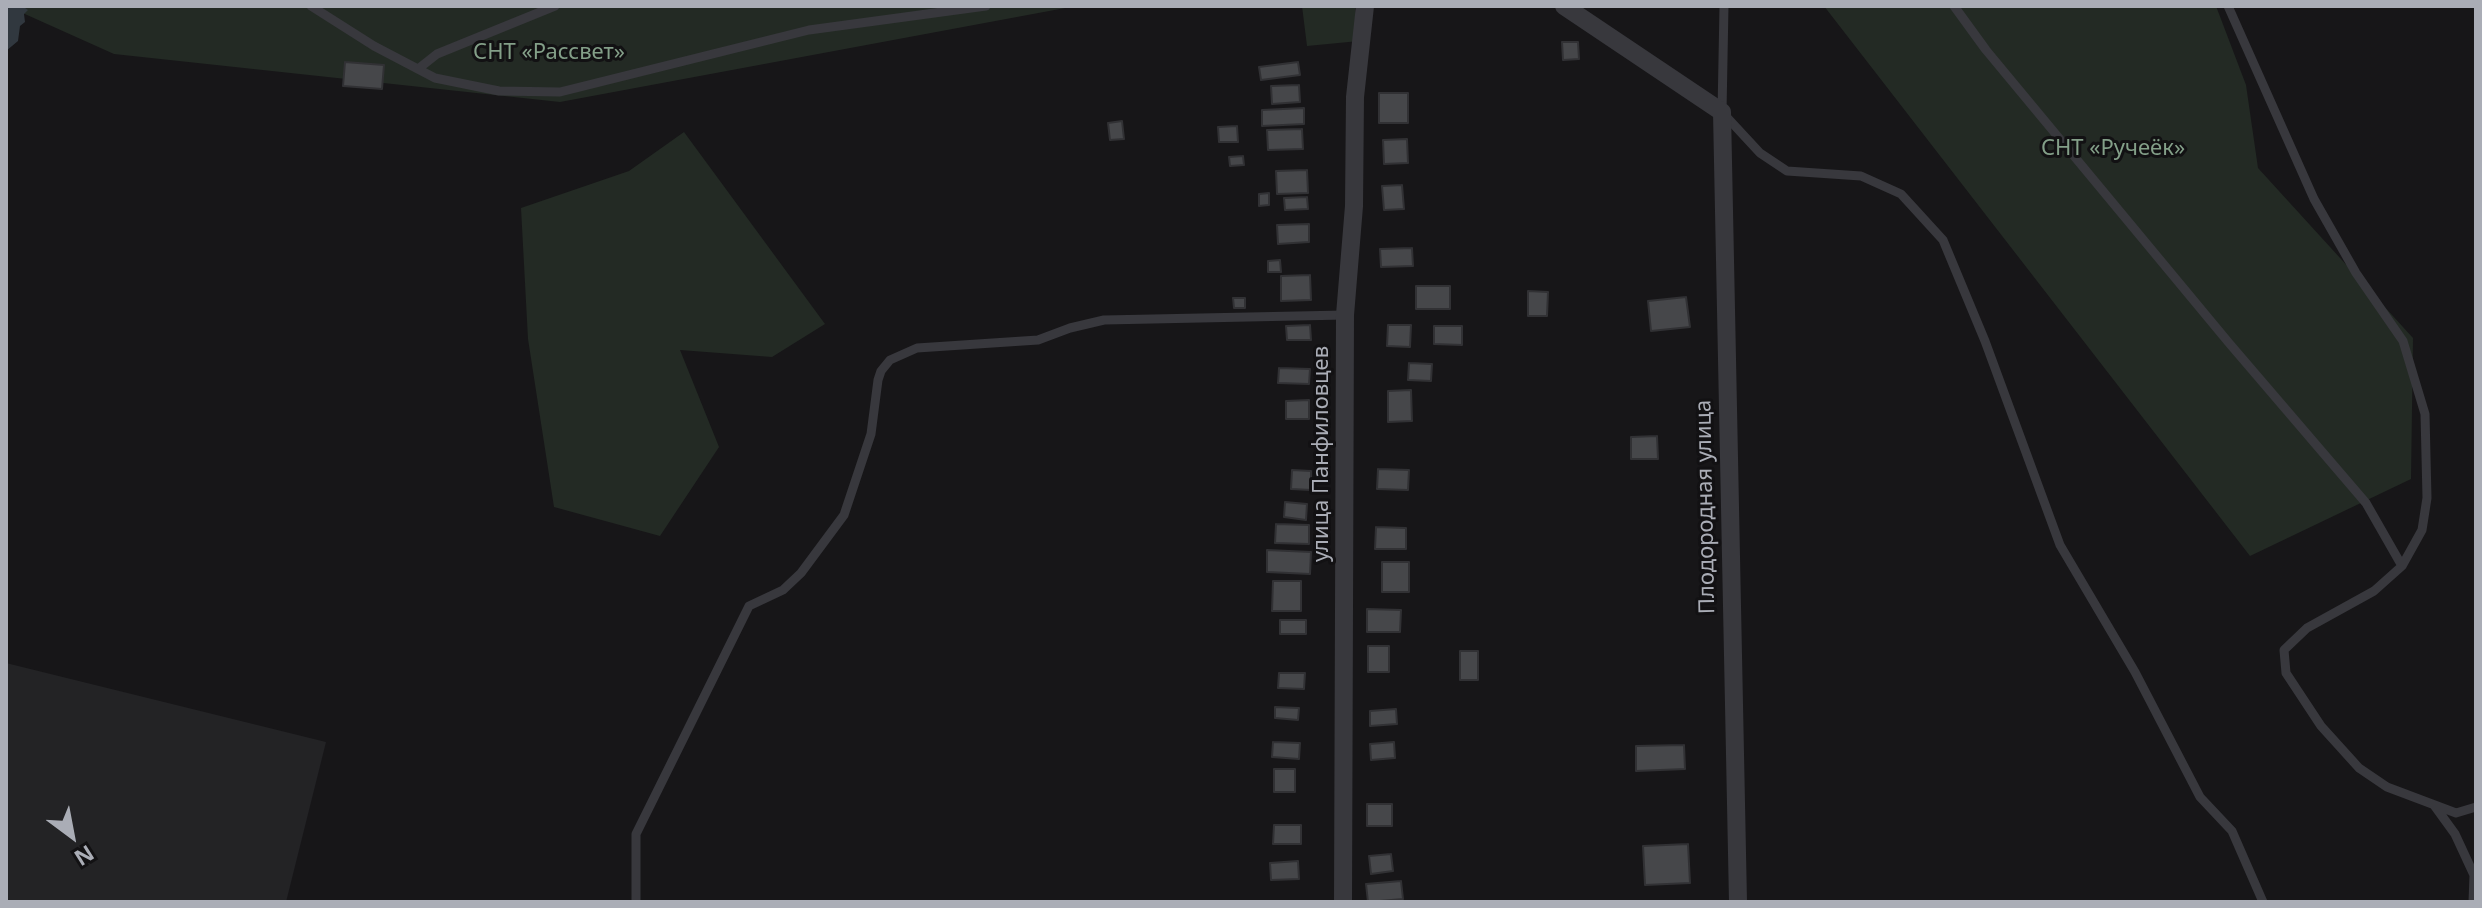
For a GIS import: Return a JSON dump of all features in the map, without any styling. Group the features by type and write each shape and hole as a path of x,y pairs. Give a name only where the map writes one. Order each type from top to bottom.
{"street":[{"name":"улица Панфиловцев","path":"1343,902 1345,315 1354,206 1355,97 1365,6"},
{"path":"1564,6 1722,112"},
{"name":"Плодородная улица","path":"1722,112 1738,902"}],"lane":[{"path":"311,6 374,46 435,78 499,91 560,92 809,30 986,6"},
{"path":"418,69 437,54 555,6"},
{"path":"1724,6 1722,112 1760,153 1787,171 1861,176 1901,194 1943,240 1985,341 2060,545 2135,672 2200,797 2232,831 2263,902"},
{"path":"1954,6 1986,50 2366,503 2402,566"},
{"path":"2228,6 2314,199 2356,273 2403,341 2425,414 2427,498 2422,530 2402,566 2374,591 2307,628 2284,650 2286,673 2321,726 2359,768 2387,787 2456,813 2476,807"},
{"path":"636,902 636,834 749,606 783,590 801,573 844,515 871,434 878,380 890,360 917,348 1038,340 1104,320 1345,315"},
{"path":"2434,805 2455,834 2474,875 2473,902"}],"shaded area":[{"path":"6,6 22,6 28,10 24,14 25,22 20,26 18,41 6,51"},
{"path":"6,663 326,742 286,902 6,902"}],"green space":[{"name":"СНТ «Рассвет»","path":"7,6 1076,6 560,102 114,54"},
{"path":"1302,6 1355,6 1359,41 1307,46"},
{"name":"СНТ «Ручеёк»","path":"1824,6 2216,6 2246,85 2258,168 2413,338 2411,479 2250,556"},
{"path":"684,132 825,324 772,357 680,350 719,447 660,536 554,507 528,339 521,208 629,171"}],"building":[{"path":"1562,42 1578,42 1579,59 1563,60"},
{"path":"345,62 384,65 382,89 343,86"},
{"path":"1298,62 1300,75 1261,80 1259,67"},
{"path":"1299,85 1300,102 1272,104 1271,86"},
{"path":"1379,93 1408,93 1408,123 1379,123"},
{"path":"1304,108 1304,124 1262,126 1262,110"},
{"path":"1122,121 1124,139 1110,140 1108,123"},
{"path":"1237,126 1238,142 1219,142 1218,127"},
{"path":"1302,129 1303,149 1268,150 1267,130"},
{"path":"1407,139 1408,163 1384,164 1383,140"},
{"path":"1243,156 1244,165 1230,166 1229,157"},
{"path":"1307,170 1308,193 1277,194 1276,171"},
{"path":"1402,185 1404,209 1384,210 1382,186"},
{"path":"1269,193 1269,205 1259,206 1259,194"},
{"path":"1307,197 1308,209 1285,210 1284,198"},
{"path":"1309,224 1309,242 1278,244 1277,225"},
{"path":"1412,248 1413,266 1381,267 1380,249"},
{"path":"1280,260 1281,272 1268,272 1268,261"},
{"path":"1310,275 1311,300 1281,301 1281,276"},
{"path":"1416,286 1450,286 1450,309 1416,309"},
{"path":"1528,291 1548,292 1547,316 1528,316"},
{"path":"1686,297 1690,327 1651,331 1648,301"},
{"path":"1233,298 1245,298 1245,308 1234,308"},
{"path":"1310,325 1311,340 1287,340 1286,326"},
{"path":"1388,325 1411,325 1410,347 1387,346"},
{"path":"1434,326 1462,326 1462,345 1434,344"},
{"path":"1409,363 1432,364 1431,381 1408,380"},
{"path":"1279,368 1310,369 1309,384 1278,383"},
{"path":"1411,390 1412,421 1388,422 1388,391"},
{"path":"1309,400 1309,419 1286,419 1286,401"},
{"path":"1657,436 1658,459 1631,459 1631,437"},
{"path":"1378,469 1409,470 1408,490 1377,489"},
{"path":"1292,470 1311,471 1311,490 1291,489"},
{"path":"1285,502 1307,504 1306,520 1284,517"},
{"path":"1276,524 1309,525 1309,544 1275,543"},
{"path":"1376,527 1406,528 1406,549 1375,549"},
{"path":"1267,550 1311,552 1310,574 1267,572"},
{"path":"1382,562 1409,562 1409,592 1382,592"},
{"path":"1273,581 1301,581 1301,611 1272,611"},
{"path":"1367,609 1401,610 1400,632 1367,632"},
{"path":"1280,620 1306,620 1306,634 1280,634"},
{"path":"1368,646 1389,646 1389,672 1368,672"},
{"path":"1460,651 1478,651 1478,680 1460,680"},
{"path":"1279,673 1305,673 1304,689 1278,688"},
{"path":"1275,707 1299,708 1298,720 1275,718"},
{"path":"1396,709 1397,724 1370,726 1370,711"},
{"path":"1273,742 1300,743 1299,759 1272,757"},
{"path":"1394,742 1395,758 1371,760 1370,744"},
{"path":"1684,745 1685,769 1636,771 1636,746"},
{"path":"1274,769 1295,769 1295,792 1274,792"},
{"path":"1367,804 1392,804 1392,826 1367,826"},
{"path":"1274,825 1301,825 1301,844 1273,844"},
{"path":"1688,844 1690,883 1645,885 1643,846"},
{"path":"1391,854 1393,871 1371,874 1369,856"},
{"path":"1298,861 1299,879 1271,880 1270,863"},
{"path":"1401,881 1403,899 1368,902 1366,884"}]}
